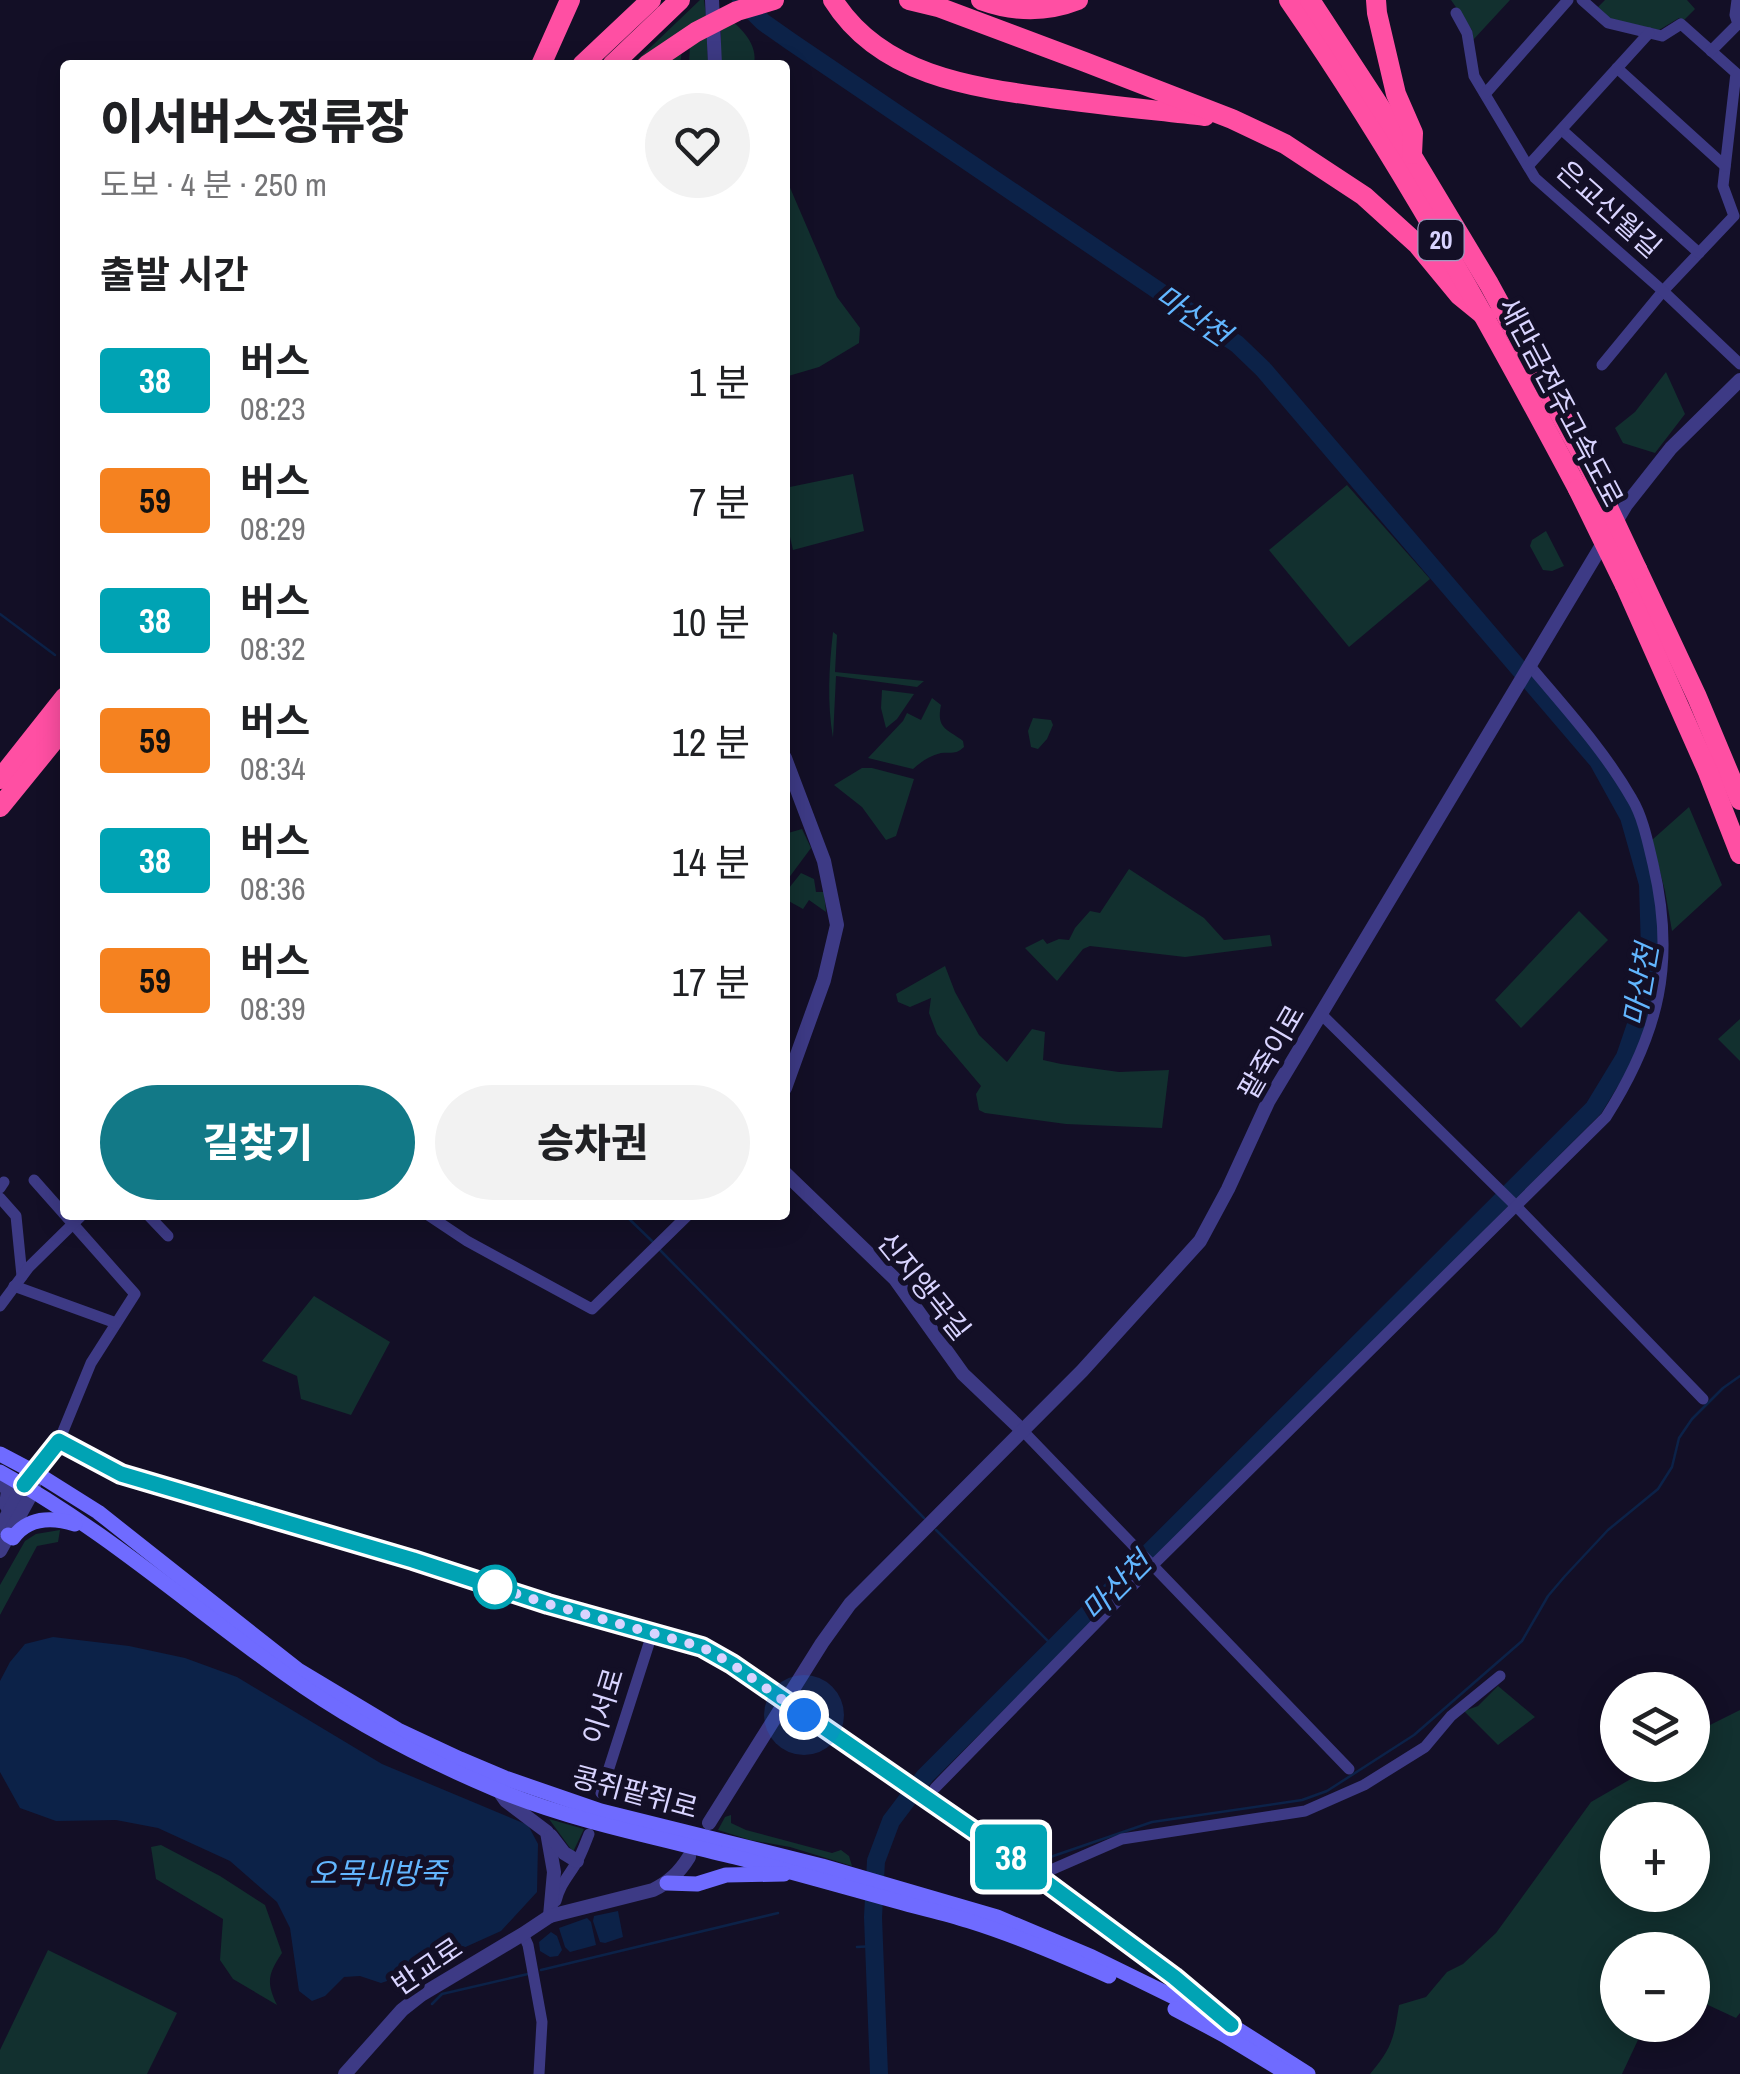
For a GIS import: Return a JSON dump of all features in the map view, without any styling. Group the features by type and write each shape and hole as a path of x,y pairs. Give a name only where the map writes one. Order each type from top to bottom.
{"highway":[{"path":"543,60 570,0"},
{"path":"614,60 621,42 650,0"},
{"path":"590,60 680,0"},
{"path":"657,60 705,37 737,11 774,0"},
{"path":"833,0 853,27 882,51 940,77 1089,104 1232,118"},
{"path":"909,0 938,7 1232,118 1285,144 1364,196 1417,244 1459,295 1486,317"},
{"path":"981,0 1000,7 1042,10 1078,0"},
{"name":"새만금전주고속도로","path":"1288,0 1379,138 1486,317 1578,489 1697,696 1740,800"},
{"name":"새만금전주고속도로","path":"1310,0 1412,156 1489,284 1590,469 1740,854"},
{"path":"1376,0 1396,94 1413,133 1412,156"},
{"path":"0,778 60,703"},
{"path":"0,808 60,733"}],"main road":[{"name":"콩쥐팥쥐로","path":"0,1454 31,1483 284,1674 400,1746 498,1790 572,1816 793,1872 852,1881"},
{"name":"콩쥐팥쥐로","path":"0,1472 98,1512 298,1670 398,1730 460,1759 601,1810 897,1894 997,1917 1092,1957 1231,2025 1308,2074"},
{"path":"4,1532 13,1538 31,1522 53,1519 91,1528"},
{"path":"667,1883 697,1884 726,1875 793,1872"},
{"name":"콩쥐팥쥐로","path":"897,1894 1030,1942 1127,1984 1224,2034 1288,2074"}],"street":[{"path":"712,0 705,37 713,60"},
{"path":"1485,94 1568,0"},
{"path":"1582,0 1608,23 1662,36 1681,24 1736,73 1722,186 1734,216 1602,365"},
{"path":"1711,51 1738,24 1737,0"},
{"name":"은교신월길","path":"1456,13 1467,33 1474,76 1535,178 1740,364"},
{"path":"1528,166 1649,32"},
{"path":"1617,68 1725,166"},
{"path":"1562,130 1699,253"},
{"name":"팥죽이로","path":"710,1823 850,1604 1024,1431 1200,1241 1268,1102 1626,505 1671,448 1740,380"},
{"path":"928,1792 1150,1564 1513,1203 1606,1116 1623,1090 1655,1018 1665,942 1662,902 1634,802 1600,748 1529,668"},
{"path":"790,771 824,861 837,925 824,980 790,1074"},
{"path":"1321,1014 1703,1398"},
{"name":"신지앵곡길","path":"790,1179 894,1279 963,1374 1024,1431"},
{"path":"34,1180 60,1204"},
{"path":"0,1198 16,1216 18,1281"},
{"path":"0,1306 18,1281 76,1220"},
{"path":"0,1551 10,1511 59,1441 91,1363 135,1294 78,1220"},
{"path":"153,1220 168,1236"},
{"path":"436,1220 592,1309 683,1220"},
{"path":"18,1281 116,1323"},
{"path":"1024,1431 1350,1769"},
{"path":"59,1441 121,1474 702,1647 901,1782 928,1792 1174,1977 1231,2025"},
{"path":"0,1480 8,1491 6,1506 10,1511"},
{"path":"4,1532 31,1483"},
{"name":"이서로","path":"602,1794 652,1634"},
{"path":"1037,1876 1122,1839 1305,1811 1364,1785 1426,1748 1451,1716 1500,1676"},
{"path":"498,1790 506,1801 547,1832 575,1865"},
{"path":"547,1832 554,1872 550,1916"},
{"path":"550,1916 559,1888 589,1834"},
{"path":"550,1916 653,1890 667,1883 688,1858"},
{"name":"반교로","path":"346,2074 421,1994 550,1916"},
{"path":"524,1934 542,2022 539,2074"}],"green space":[{"path":"704,0 706,16 683,41 681,60 637,60"},
{"path":"1451,0 1510,0 1473,40 1472,30"},
{"path":"1605,0 1687,0 1695,9 1684,20 1679,18 1659,30 1610,19 1598,7"},
{"path":"725,15 742,31 751,43 755,60 721,60 721,17"},
{"path":"703,31 708,60 689,60 690,45"},
{"path":"790,188 837,297 860,328 859,343 819,367 790,376"},
{"path":"1666,372 1685,414 1655,453 1623,443 1615,428 1635,412"},
{"path":"853,474 864,531 793,550 790,487"},
{"path":"1347,485 1430,579 1349,647 1269,550"},
{"path":"1546,531 1564,566 1552,571 1543,570 1530,546 1532,540"},
{"path":"833,632 837,635 835,672 924,681 917,687 836,676 833,738 829,685"},
{"path":"882,690 914,694 886,728 881,708"},
{"path":"932,698 941,705 942,724 963,741 964,747 933,756 913,769 868,758 907,713 921,720"},
{"path":"1033,718 1051,720 1053,725 1038,749 1031,747 1028,731"},
{"path":"862,768 914,779 896,836 886,840 862,807 834,785"},
{"path":"1689,807 1722,885 1672,931 1652,840"},
{"path":"802,829 811,848 790,876 790,832"},
{"path":"1129,869 1204,918 1224,940 1270,935 1272,946 1185,957 1090,946 1083,949 1057,981 1025,948 1043,939 1047,944 1069,940 1090,911 1100,913"},
{"path":"801,873 814,879 816,892 824,892 826,912 809,900 803,909 790,902 790,887"},
{"path":"1579,911 1608,940 1521,1028 1495,1000"},
{"path":"945,966 979,1035 1007,1062 1032,1029 1045,1032 1043,1060 1119,1072 1169,1070 1162,1128 1066,1124 979,1110 976,1094 981,1086 937,1034 929,1013 931,998 910,1007 898,1002 896,994"},
{"path":"1740,1019 1740,1061 1718,1039"},
{"path":"314,1296 390,1342 351,1415 301,1399 297,1376 262,1361"},
{"path":"60,1530 58,1542 37,1546 0,1615 0,1585 25,1541 36,1534"},
{"path":"1498,1686 1535,1717 1498,1745 1464,1711 1478,1706"},
{"path":"1740,1710 1740,2013 1736,2018 1710,2006 1710,1932 1600,1932 1600,2042 1637,2042 1622,2074 1370,2074 1391,2042 1399,2005 1426,1997 1447,1972 1463,1964 1496,1933 1591,1802 1626,1782 1710,1782 1710,1725"},
{"path":"731,1815 731,1823 746,1830 832,1853 841,1850 849,1856 852,1866 718,1830 725,1817"},
{"path":"549,1819 584,1829 573,1852"},
{"path":"161,1845 265,1905 282,1953 270,1978 277,2005 233,1979 220,1960 223,1919 156,1879 151,1847"},
{"path":"48,1950 177,2013 147,2074 0,2074 0,2050"}],"water":[{"name":"오목내방죽","path":"53,1637 129,1646 185,1658 237,1677 382,1764 528,1825 538,1844 537,1892 501,1931 381,1983 360,1976 344,1977 325,1996 312,2001 299,1991 290,1928 277,1902 230,1861 158,1828 116,1820 56,1821 20,1808 0,1772 0,1681 25,1644"},
{"path":"618,1911 623,1937 600,1942 594,1916"},
{"path":"587,1918 596,1945 570,1952 559,1928"},
{"path":"551,1932 557,1936 562,1950 558,1956 550,1957 540,1951 539,1942"}],"waterway":[{"name":"마산천","path":"741,0 790,41 1237,344 1263,369 1598,761 1629,817 1648,884 1650,949 1642,1007 1625,1057 1594,1108 925,1776 891,1821 876,1861 873,1917 879,2074"},
{"path":"0,614 55,655"},
{"path":"630,1220 653,1242"},
{"path":"658,1248 924,1518"},
{"path":"936,1794 1033,1863 1152,1822 1302,1800 1327,1791 1414,1735 1522,1641 1548,1596 1565,1576 1608,1530 1658,1489 1672,1467 1679,1438 1692,1419 1740,1376"},
{"path":"936,1530 1055,1648"},
{"path":"921,1783 930,1789"},
{"path":"541,1970 778,1913"},
{"path":"857,1947 875,1946"},
{"path":"432,2004 442,1994 528,1974"}],"bus line":[{"name":"38","path":"24,1485 59,1441 121,1474 702,1647 1016,1860 1174,1977 1231,2025"}],"route":[{"path":"495,1587 480,1582 702,1647 804,1715"}]}
